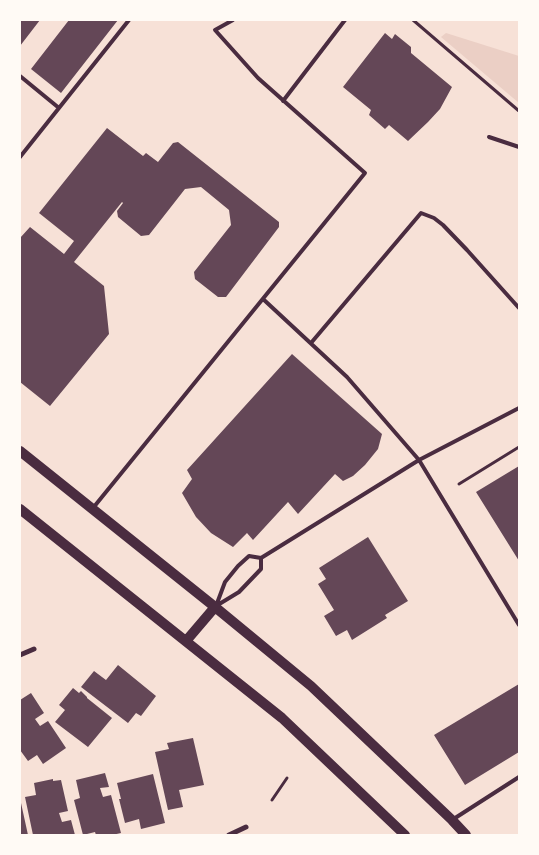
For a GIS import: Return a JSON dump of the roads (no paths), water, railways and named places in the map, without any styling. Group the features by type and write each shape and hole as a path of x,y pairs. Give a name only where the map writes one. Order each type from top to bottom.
{"main road":[{"path":"20,451 93,508 311,686 466,835"},
{"path":"20,509 282,718 405,835"},
{"path":"186,641 215,607"}],"street":[{"path":"20,654 34,649"},
{"path":"229,835 246,827"}],"lane":[{"path":"20,157 129,20"},
{"path":"93,508 365,173 258,78 215,30 233,20"},
{"path":"284,101 345,20"},
{"path":"20,76 59,108"},
{"path":"489,137 519,147"},
{"path":"311,343 421,213 434,218 442,225 519,308"},
{"path":"264,299 348,377 419,460 519,625"},
{"path":"215,607 225,582 248,556 261,558 419,460 519,408"},
{"path":"215,607 239,592 261,570 261,558"},
{"path":"452,820 519,777"}]}
